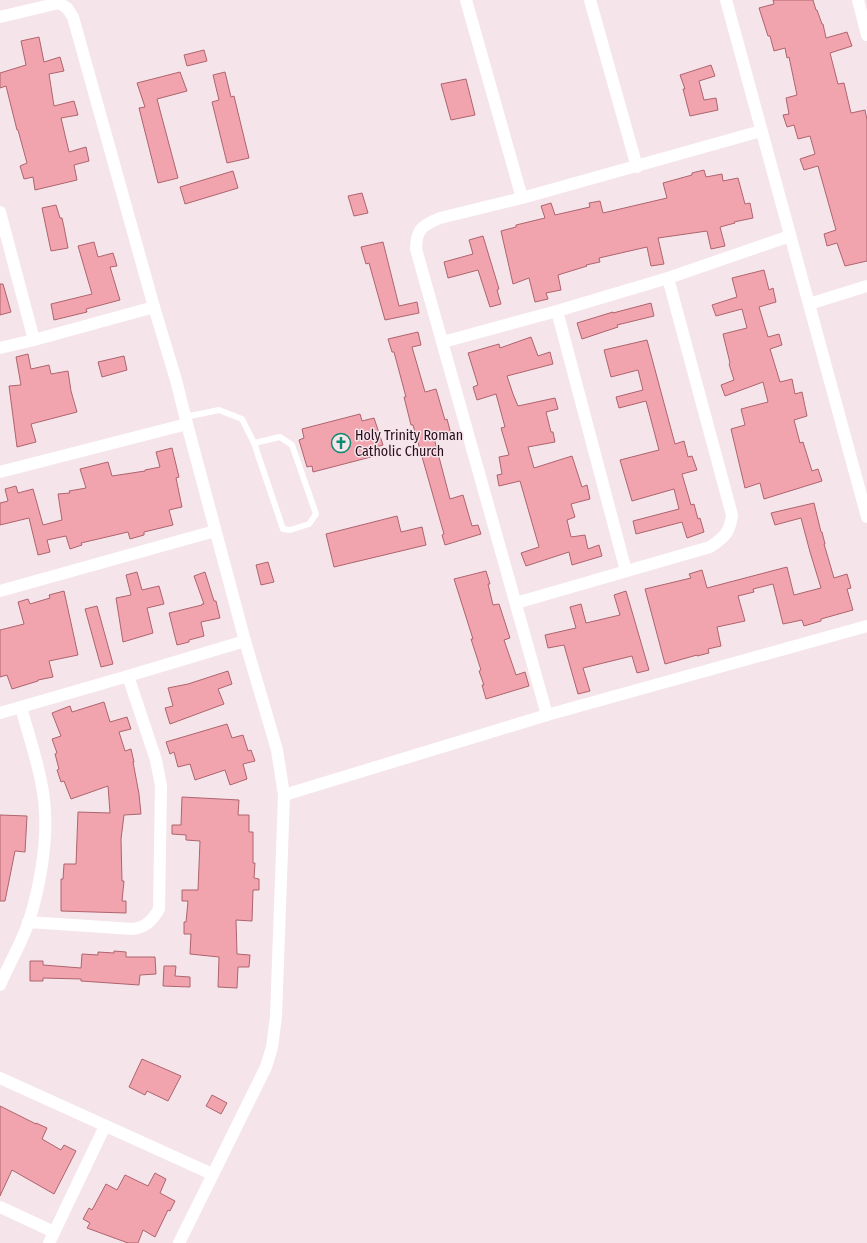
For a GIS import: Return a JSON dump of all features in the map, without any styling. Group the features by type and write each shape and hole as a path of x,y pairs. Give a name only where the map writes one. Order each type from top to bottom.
{"street":[{"path":"466,0 522,198"},
{"path":"590,0 637,167"},
{"path":"726,0 867,517"},
{"path":"858,0 867,35"},
{"path":"0,17 59,4 67,8 73,17 154,307 176,380 244,641 278,750 284,795 276,1017 272,1047 266,1066 179,1243"},
{"path":"547,715 416,249 416,238 421,228 440,218 637,167 761,131"},
{"path":"0,212 34,340"},
{"path":"443,342 557,311 668,278 790,236"},
{"path":"516,603 710,547 727,534 732,515 668,278"},
{"path":"809,304 867,286"},
{"path":"0,348 154,307"},
{"path":"557,311 626,571"},
{"path":"0,472 186,420"},
{"path":"0,591 215,531"},
{"path":"284,795 547,715 867,626"},
{"path":"0,713 244,641"},
{"path":"28,922 133,929 139,928 154,919 159,909 161,786 156,760 128,676"},
{"path":"0,985 28,922 37,889 45,841 45,813 41,782 21,707"},
{"path":"0,1078 212,1174"},
{"path":"0,1207 52,1237 105,1126"}],"lane":[{"path":"186,420 219,410 242,420 254,443 283,529 290,530 309,524 316,514 292,445 280,437 254,443"}],"building":[{"path":"773,0 813,0 823,24 826,38 847,32 852,46 830,53 838,84 844,83 851,113 865,110 867,120 867,261 845,266 837,243 827,246 824,234 836,230 818,166 804,170 800,159 815,154 810,136 798,139 794,125 787,127 783,115 789,114 786,98 797,95 789,57 787,58 785,48 774,51 759,8 774,4"},
{"path":"39,37 44,62 60,57 64,71 49,74 54,106 74,101 78,115 61,118 69,152 86,147 89,161 74,165 77,180 35,190 33,177 24,179 20,166 27,163 6,86 0,88 0,73 26,65 21,41"},
{"path":"204,50 207,61 187,66 184,55"},
{"path":"711,65 715,76 699,81 704,100 716,98 718,110 690,116 683,89 685,89 680,75"},
{"path":"180,72 187,91 157,99 178,178 158,183 139,108 145,107 137,83"},
{"path":"225,72 231,97 234,96 249,158 227,163 212,102 219,100 213,75"},
{"path":"466,79 475,115 451,120 441,84"},
{"path":"704,170 706,177 722,174 723,181 738,178 745,204 750,203 753,218 720,227 725,246 711,249 707,231 658,238 664,264 651,266 647,247 599,258 600,262 586,265 587,266 558,275 561,290 546,293 548,299 535,302 529,278 513,284 501,231 516,227 516,225 545,218 541,206 551,203 555,215 590,207 589,203 600,201 603,213 667,198 663,183"},
{"path":"233,171 238,188 185,204 180,187"},
{"path":"362,193 368,213 354,216 348,196"},
{"path":"56,205 60,218 62,218 68,248 51,251 42,208"},
{"path":"483,236 499,289 497,290 501,304 490,307 478,270 448,278 444,262 473,254 469,240"},
{"path":"94,242 98,257 113,253 117,266 110,267 120,300 86,309 87,312 54,320 51,304 92,294 78,246"},
{"path":"383,242 399,306 417,302 419,313 385,320 369,263 366,264 361,247"},
{"path":"764,270 769,290 773,288 776,302 759,307 768,337 779,334 782,345 770,349 780,382 792,379 795,394 802,392 807,416 794,420 800,443 803,442 812,471 818,469 822,481 764,499 760,483 745,488 731,429 745,425 741,409 768,402 763,382 725,396 721,385 734,380 723,334 747,328 742,309 716,316 712,305 737,297 732,278"},
{"path":"0,284 3,284 11,312 0,315"},
{"path":"651,303 654,316 617,325 618,327 582,339 577,323 613,312"},
{"path":"418,332 421,345 412,347 425,392 436,389 445,420 447,419 451,434 434,438 450,499 463,495 472,526 478,525 481,534 445,545 442,535 444,534 413,425 411,425 404,397 406,397 394,352 392,352 388,339"},
{"path":"531,337 538,356 550,352 553,364 507,376 513,394 518,406 555,398 558,409 546,412 555,442 528,447 534,468 572,456 582,487 587,485 590,499 571,504 575,517 567,520 571,537 585,535 588,549 599,545 602,556 572,565 569,552 526,566 521,553 539,547 520,481 499,486 497,475 502,474 499,457 509,455 501,428 505,427 496,394 477,400 473,387 478,385 468,353 499,344 500,348"},
{"path":"647,340 675,444 684,441 688,457 692,456 697,470 682,474 691,505 694,504 698,519 700,518 704,532 687,538 682,522 636,534 633,521 679,509 674,489 632,501 620,460 659,450 646,401 619,408 616,397 643,390 638,370 611,377 604,350"},
{"path":"28,354 31,369 49,365 51,374 68,371 71,391 77,412 31,424 36,442 17,447 9,386 21,385 16,357"},
{"path":"124,356 127,370 102,377 98,362"},
{"name":"Holy Trinity Roman Catholic Church","path":"360,414 362,421 374,418 383,445 369,449 371,457 313,472 312,466 307,467 299,440 304,438 302,429"},
{"path":"172,448 179,477 176,478 182,507 169,510 173,525 144,532 144,535 130,539 128,532 81,543 82,545 70,549 66,536 47,540 50,552 38,555 29,518 0,525 0,503 8,501 5,489 16,486 18,493 33,489 43,525 62,520 58,494 70,493 69,491 86,488 80,469 108,462 112,476 145,471 160,467 156,452"},
{"path":"814,503 834,578 847,574 851,588 847,589 853,610 821,619 821,621 804,626 802,620 783,624 773,584 753,589 754,592 738,596 745,621 717,627 721,646 708,649 709,653 665,664 645,589 691,578 689,574 702,570 707,588 787,567 794,595 821,588 801,518 775,525 771,513"},
{"path":"397,516 401,532 422,527 426,545 334,567 326,534"},
{"path":"268,562 274,582 261,585 256,565"},
{"path":"486,571 490,584 488,584 493,605 499,604 510,638 504,640 516,675 525,672 529,686 486,699 482,685 484,685 479,671 481,670 471,639 473,639 454,579"},
{"path":"137,572 142,590 159,586 164,604 147,608 153,633 123,642 116,598 131,595 126,575"},
{"path":"205,572 214,601 216,601 220,618 201,622 204,636 177,645 169,613 204,604 194,576"},
{"path":"64,591 78,655 49,661 53,677 38,680 12,689 7,675 0,677 0,630 24,624 18,602 28,599 30,604 50,598 49,595"},
{"path":"626,591 649,670 637,673 632,656 583,668 590,691 578,694 564,645 548,648 545,635 576,628 570,607 581,604 586,623 620,615 614,595"},
{"path":"97,606 113,664 101,667 85,609"},
{"path":"228,671 232,684 218,689 224,704 170,724 165,708 173,706 168,688 188,684"},
{"path":"104,702 110,722 127,717 131,729 119,732 125,751 131,749 139,794 141,814 124,815 121,839 122,881 124,881 122,901 126,901 126,913 61,911 61,879 63,879 64,864 76,864 78,812 110,813 108,786 71,799 64,781 61,782 57,770 59,769 55,754 57,753 52,739 61,736 52,713 70,706 72,712"},
{"path":"227,724 232,738 243,735 248,751 251,750 255,761 243,764 247,779 230,785 225,770 195,780 190,764 178,767 174,752 170,754 166,742"},
{"path":"182,797 239,800 238,815 249,815 249,832 253,832 253,863 255,863 254,878 259,879 259,890 253,890 252,921 236,920 237,954 250,955 249,967 238,967 237,988 218,987 219,957 190,954 191,934 184,934 184,922 186,922 188,901 182,901 182,890 198,890 200,841 186,840 186,835 172,834 172,825 181,825"},
{"path":"0,815 27,816 25,852 15,851 5,901 0,901"},
{"path":"114,951 126,952 126,957 155,957 156,974 140,975 139,985 81,981 81,979 43,978 43,981 30,981 30,961 43,961 43,965 81,968 82,954 98,955 98,952 114,953"},
{"path":"164,966 176,966 175,976 190,977 190,987 163,986"},
{"path":"142,1059 181,1076 168,1101 147,1091 145,1095 129,1087"},
{"path":"212,1095 227,1103 221,1114 206,1106"},
{"path":"0,1106 47,1128 42,1139 61,1150 64,1145 76,1151 54,1194 12,1170 0,1196"},
{"path":"155,1173 166,1179 160,1193 175,1201 170,1211 168,1210 155,1237 143,1230 138,1243 128,1243 87,1228 90,1223 83,1219 89,1208 92,1210 106,1184 117,1190 125,1175 148,1186"}],"place":[{"name":"Holy Trinity Roman Catholic Church","path":"341,443"}]}
